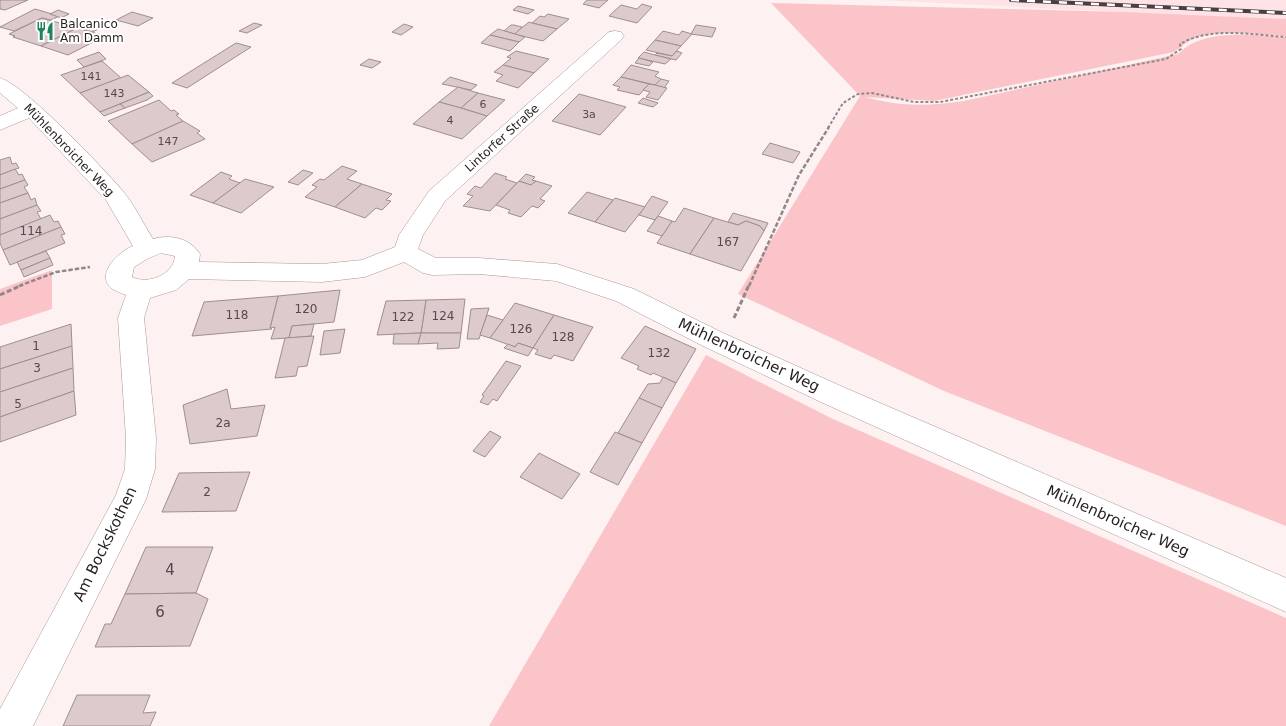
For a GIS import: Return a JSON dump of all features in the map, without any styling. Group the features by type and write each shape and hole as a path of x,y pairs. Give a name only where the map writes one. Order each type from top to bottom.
{"street":[{"name":"Lintorfer Straße","path":"405,252 411,234 437,196 615,36"},
{"name":"Mühlenbroicher Weg","path":"0,84 32,109 115,196 147,249"},
{"path":"0,124 32,109"},
{"path":"160,245 179,246 189,255 189,261 185,270 169,282 140,290 130,288 120,282 118,276 121,268 128,260 147,249 160,245"},
{"path":"185,270 322,273 365,268 405,252"},
{"name":"Mühlenbroicher Weg","path":"405,252 432,267 479,266 557,273 625,295 722,344 833,395 1286,595"},
{"name":"Am Bockskothen","path":"12,726 130,499 140,468 142,438 131,318 140,290"}],"path":[{"path":"722,344 799,175 843,103 850,96 862,92 905,101 940,102 1166,59 1181,49 1180,44 1194,36 1214,34 1286,37"},
{"path":"0,295 66,270 84,267 121,268"}],"shaded area":[{"path":"877,0 1286,0 1286,19 1125,12"},
{"path":"771,3 1125,12 1286,19 1286,36 1232,33 1210,34 1193,39 1174,52 934,101 865,97 890,103 914,105 964,101 1178,54 1189,45 1215,36 1286,37 1286,526 944,391 738,294 860,96"},
{"path":"52,270 52,309 0,326 0,289"},
{"path":"706,355 833,419 1286,618 1286,726 489,726"}],"building":[{"path":"0,0 28,0 5,10 0,9"},
{"path":"587,0 608,0 599,8 583,4"},
{"path":"642,4 652,7 637,23 609,16 621,5 637,9"},
{"path":"518,6 534,10 528,14 513,10"},
{"path":"35,9 59,16 51,20 42,18 14,31 0,27"},
{"path":"58,10 69,14 61,18 50,14"},
{"path":"132,12 153,18 138,26 116,20"},
{"path":"548,14 569,19 557,29 532,23 540,16 544,17"},
{"path":"42,18 77,28 41,46 9,34"},
{"path":"529,22 557,29 543,41 514,34"},
{"path":"254,23 262,25 247,33 239,31"},
{"path":"86,24 101,28 92,32 77,28"},
{"path":"404,24 413,27 401,35 392,32"},
{"path":"511,25 522,27 515,34 504,31"},
{"path":"696,25 716,28 712,37 691,34"},
{"path":"77,28 105,36 68,55 41,46"},
{"path":"498,29 525,37 519,42 490,35"},
{"path":"663,31 679,35 682,31 692,34 681,46 655,40"},
{"path":"490,35 519,42 510,51 481,43"},
{"path":"655,40 681,46 672,56 646,50"},
{"path":"236,43 251,47 187,88 172,83"},
{"path":"516,51 549,59 534,73 503,65 511,58 507,57"},
{"path":"677,51 682,53 676,60 655,55 657,53 672,56"},
{"path":"99,52 106,59 84,67 77,60"},
{"path":"644,52 671,59 665,64 638,58"},
{"path":"639,58 653,62 649,66 635,63"},
{"path":"369,59 381,62 372,68 360,65"},
{"path":"102,61 121,78 80,93 61,75"},
{"path":"503,65 534,73 518,88 496,81 503,75 494,72"},
{"path":"631,65 659,72 655,76 661,79 655,85 621,77"},
{"path":"128,75 149,92 100,112 80,93"},
{"path":"450,77 477,85 471,90 442,84"},
{"path":"621,77 649,84 639,95 617,90 620,87 613,85"},
{"path":"661,79 669,81 664,88 655,85"},
{"path":"649,84 667,88 658,100 646,97 650,92 643,90"},
{"path":"458,87 478,93 461,108 439,102"},
{"path":"149,92 153,96 147,100 125,108 120,104"},
{"path":"478,93 505,100 487,116 461,108"},
{"path":"579,94 626,107 600,135 552,121"},
{"path":"643,98 658,103 653,107 638,103"},
{"path":"159,100 171,111 174,110 179,114 176,115 183,121 132,144 108,121"},
{"path":"439,102 487,116 462,139 413,124"},
{"path":"120,104 125,108 104,116 100,112"},
{"path":"183,121 200,131 197,133 205,139 152,162 132,144"},
{"path":"770,143 800,152 793,163 762,154"},
{"path":"10,157 12,164 16,163 19,168 0,175 0,160"},
{"path":"342,166 357,171 347,179 362,184 335,207 305,197 317,187 312,185 320,179 324,180"},
{"path":"15,169 19,175 22,174 25,180 0,189 0,175"},
{"path":"303,170 313,173 298,185 288,182"},
{"path":"221,172 232,176 229,179 240,183 213,203 190,195"},
{"path":"495,173 517,183 490,211 463,206 473,196 467,194 475,186 481,188"},
{"path":"526,174 535,177 532,180 536,181 531,185 519,181"},
{"path":"245,179 274,187 241,213 213,203"},
{"path":"25,180 28,185 24,187 28,193 0,203 0,189"},
{"path":"519,181 531,185 536,181 552,186 540,199 545,201 538,208 532,206 521,217 508,213 510,210 496,205"},
{"path":"362,184 392,194 386,200 391,201 382,210 376,208 365,218 335,207"},
{"path":"587,192 613,200 595,222 568,213"},
{"path":"28,193 31,200 35,198 37,205 0,219 0,203"},
{"path":"652,196 668,202 655,220 639,215"},
{"path":"615,198 645,207 625,232 595,222"},
{"path":"37,205 41,211 37,212 41,219 0,235 0,219"},
{"path":"684,208 714,218 690,254 657,243 672,221 675,222"},
{"path":"733,213 768,223 764,231 760,226 746,221 738,225 728,222"},
{"path":"50,215 54,222 58,221 61,227 3,250 0,243 0,235"},
{"path":"658,216 672,221 662,236 647,231"},
{"path":"714,218 738,225 746,221 760,226 764,231 741,271 690,254"},
{"path":"61,227 65,234 61,235 65,243 10,265 3,250"},
{"path":"46,251 50,258 21,270 17,262"},
{"path":"50,258 53,265 24,277 21,270"},
{"path":"340,290 334,322 292,326 289,338 271,339 275,327 270,328 278,296"},
{"path":"278,296 270,328 272,329 192,336 204,302"},
{"path":"465,299 461,333 421,333 426,300"},
{"path":"426,300 421,333 377,335 386,301"},
{"path":"515,303 554,315 533,348 518,343 515,347 490,338"},
{"path":"489,308 479,339 467,339 471,309"},
{"path":"487,315 503,320 490,338 480,335"},
{"path":"554,315 593,327 573,361 554,355 551,359 535,354 538,350 533,348"},
{"path":"71,324 72,346 0,369 0,347"},
{"path":"314,324 311,336 289,338 292,326"},
{"path":"645,326 696,349 676,383 653,373 651,375 637,369 639,366 621,358"},
{"path":"345,329 340,353 320,355 324,331"},
{"path":"421,333 418,344 393,344 394,334"},
{"path":"421,333 461,333 459,348 437,349 438,343 418,344"},
{"path":"314,336 307,366 298,367 296,376 275,378 285,338"},
{"path":"518,343 533,348 528,356 504,348 508,344 515,347"},
{"path":"72,346 73,368 0,392 0,369"},
{"path":"506,361 521,366 497,401 493,399 488,405 480,402 484,396 482,395"},
{"path":"73,368 74,391 0,417 0,392"},
{"path":"663,377 676,383 662,408 639,398 648,384 660,383"},
{"path":"227,389 231,409 265,405 257,436 190,444 183,405"},
{"path":"74,391 76,415 0,442 0,417"},
{"path":"639,398 662,408 642,443 618,433"},
{"path":"490,431 501,437 485,457 473,451"},
{"path":"615,432 642,443 618,485 590,472"},
{"path":"539,453 580,474 562,499 520,477"},
{"path":"250,472 236,511 162,512 179,473"},
{"path":"146,547 213,547 196,593 125,594"},
{"path":"196,593 208,599 190,646 95,647 105,624 111,624 125,594"},
{"path":"77,695 150,695 143,713 156,712 150,726 63,726"}],"railway":[{"path":"1011,0 1286,13"}],"place":[{"name":"Balcanico Am Damm","path":"45,31"}]}
